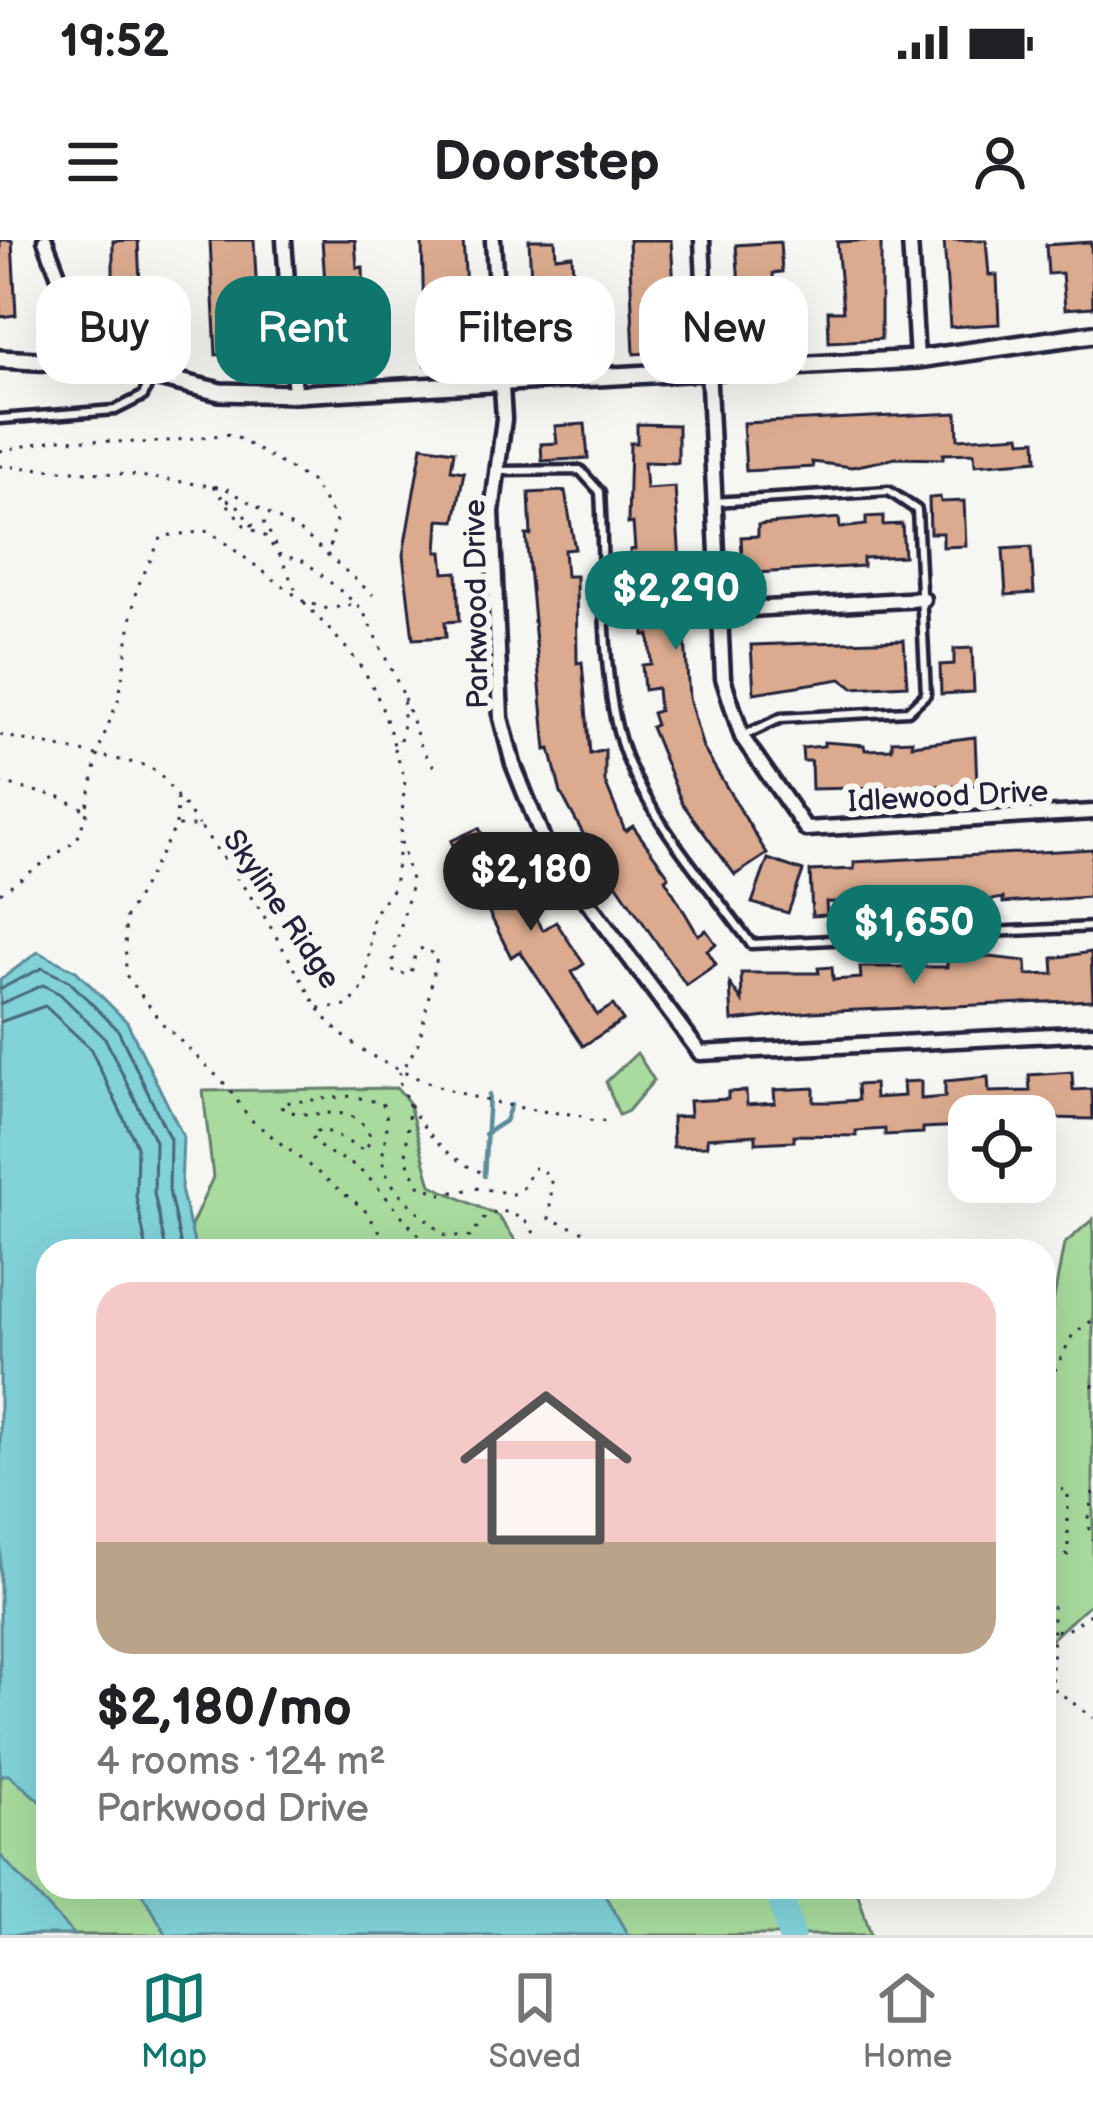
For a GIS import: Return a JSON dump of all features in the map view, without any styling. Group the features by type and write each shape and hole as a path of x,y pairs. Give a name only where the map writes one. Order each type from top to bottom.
{"street":[{"path":"45,240 59,276"},
{"path":"284,240 295,394"},
{"name":"Parkwood Drive","path":"493,240 495,276"},
{"path":"703,240 705,276"},
{"path":"910,240 916,359"},
{"path":"808,366 986,353 1093,334"},
{"path":"0,358 36,357"},
{"path":"190,384 220,392 295,394 501,384"},
{"name":"Parkwood Drive","path":"501,384 500,471 492,512 501,718 513,764 544,844 700,1054 1093,1034"},
{"path":"710,384 716,611 723,678 742,737"},
{"path":"716,611 923,599"},
{"name":"Idlewood Drive","path":"742,737 806,829 1093,812"}],"lane":[{"path":"0,419 115,410 143,396 148,384"},
{"path":"500,471 580,470 600,492 613,708 626,757 648,801 751,944 1093,927"},
{"path":"714,502 889,491 917,510 926,694 908,711 782,718 742,737"}],"path":[{"path":"2,452 59,439 149,443 231,434 311,481 336,520 328,555"},
{"path":"0,466 213,486 304,534 373,595"},
{"path":"213,486 244,525 266,536 284,556 306,562 356,604 404,697 402,735 395,750"},
{"path":"226,500 236,502 251,525 265,523 298,595"},
{"path":"0,893 76,840 88,820 99,752 119,698 136,590 161,536 209,531 298,595 368,671 382,697 405,778 400,838 411,891 393,955 394,974 411,974 415,956 423,947 437,957 424,1028 407,1055 405,1071 397,1077 441,1148 483,1173"},
{"path":"303,601 328,609 356,604"},
{"path":"405,706 422,749 437,771"},
{"path":"0,735 99,752 158,772 200,826"},
{"path":"0,784 60,797 86,810"},
{"path":"176,793 176,826"},
{"name":"Skyline Ridge","path":"385,1239 364,1209 264,1132 163,1024 126,975 125,920 176,826 200,826 261,911 318,1008 348,1006 366,984 373,915 394,887 400,838"},
{"path":"318,1008 341,1039 405,1071 510,1108 578,1114 593,1123 607,1120"},
{"path":"425,1239 354,1165 326,1154 312,1139 311,1133 323,1129 365,1151 370,1138 359,1120 334,1111 292,1114 283,1102 352,1096 382,1103 388,1131 382,1162 397,1188 444,1235 470,1237 485,1217 500,1210 524,1220 539,1239"},
{"path":"409,1101 406,1159 419,1185 441,1194 479,1188 513,1194 524,1187 532,1168 543,1169 552,1184 549,1219 587,1233 588,1239"},
{"path":"1056,1368 1073,1334 1093,1320"},
{"path":"1056,1489 1068,1490 1068,1556 1056,1557"},
{"path":"1093,1492 1087,1523 1093,1540"},
{"path":"1056,1630 1080,1624 1093,1612"},
{"path":"1056,1690 1093,1718"}],"green space":[{"path":"637,1053 654,1080 619,1115 606,1082"},
{"path":"396,1088 408,1101 431,1185 498,1216 514,1239 185,1239 213,1177 203,1091"},
{"path":"1093,1219 1093,1601 1056,1635 1056,1287 1064,1244"},
{"path":"36,1578 36,1899 860,1899 871,1935 23,1935 0,1913 0,1660"}],"water":[{"path":"38,952 76,971 127,1022 183,1136 181,1189 193,1239 36,1239 36,1798 9,1775 0,1775 0,980"},
{"path":"0,1855 74,1935 0,1935"},
{"path":"145,1899 607,1899 628,1935 167,1935"}],"building":[{"path":"0,240 12,240 16,315 0,317"},
{"path":"138,240 140,276 113,276 113,241"},
{"path":"210,240 254,240 256,276 215,276 215,336"},
{"path":"322,240 355,240 357,268 363,267 363,276 325,276"},
{"path":"422,240 463,240 465,276 423,276"},
{"path":"529,240 555,240 556,257 572,255 573,276 531,276"},
{"path":"629,240 671,240 673,276 639,276 639,354 634,354"},
{"path":"881,240 881,339 829,342 828,311 843,311 837,242"},
{"path":"944,240 986,240 989,275 997,275 999,324 950,327"},
{"path":"780,242 782,272 738,276 736,245"},
{"path":"1091,242 1093,307 1065,309 1062,273 1048,274 1046,245"},
{"path":"957,413 958,439 1020,435 1021,441 1036,440 1037,460 975,465 974,453 943,454 943,459 896,458 852,467 812,462 813,467 746,471 743,423"},
{"path":"585,424 588,458 542,461 541,444 557,443 555,426"},
{"path":"637,424 678,425 678,463 644,462 646,489 675,487 689,698 703,748 767,854 735,875 682,803 651,727 656,725 652,713 659,711 657,688 644,690 642,665 651,664 649,635 644,635 643,612 637,612 632,595 630,550 635,549 633,523 628,524 630,443 637,443"},
{"path":"422,446 454,451 451,470 464,472 455,521 439,520 437,552 442,552 444,573 457,572 459,621 445,622 446,637 413,639 403,555"},
{"path":"565,491 575,549 564,550 566,576 576,576 577,663 582,662 590,754 605,750 605,782 625,831 633,826 669,876 665,879 698,935 706,930 716,944 707,950 716,964 686,985 587,841 561,793 550,749 546,750 526,535 531,535 529,493"},
{"path":"940,497 941,502 964,501 966,546 943,547 943,533 930,533 929,498"},
{"path":"883,516 883,525 902,524 904,556 863,558 863,566 743,574 741,537 758,536 758,525 839,518 840,528 866,525 866,517"},
{"path":"1031,547 1034,593 1006,595 1003,549"},
{"path":"904,640 907,685 853,688 841,679 754,693 751,645"},
{"path":"972,648 974,692 941,694 940,665 954,664 954,649"},
{"path":"975,737 977,785 812,789 811,761 803,761 802,748 824,746 824,742 864,745 865,750 892,749 892,741 912,740 912,745"},
{"path":"479,828 487,844 504,837 527,881 512,888 529,919 534,916 543,930 556,922 584,964 572,972 597,1015 613,1005 623,1020 583,1046 520,951 511,957 466,873 451,841"},
{"path":"1093,849 1088,897 1003,903 1003,898 962,905 962,899 935,901 935,908 871,911 871,903 826,902 827,915 812,916 810,871 854,869 854,862"},
{"path":"768,859 803,871 788,913 752,903"},
{"path":"1091,952 1093,1000 811,1012 732,1021 730,984 742,1001 741,973 819,973 818,968 832,967 833,980 861,978 860,967 947,967 947,959 981,956 1026,961 1027,975 1054,974 1053,958"},
{"path":"1072,1072 1073,1090 1092,1089 1093,1119 1056,1118 1056,1095 948,1095 948,1127 923,1128 923,1133 885,1135 885,1129 856,1131 856,1136 794,1135 794,1141 756,1143 756,1135 707,1138 707,1146 673,1147 672,1117 690,1116 689,1101 728,1099 728,1092 746,1091 747,1105 775,1103 774,1090 814,1088 814,1102 833,1102 858,1100 857,1085 874,1084 875,1098 904,1096 903,1082 921,1081 921,1099 945,1097 945,1081 988,1077 989,1092 1030,1091 1029,1075"}],"waterway":[{"path":"484,1176 489,1095"},
{"path":"485,1134 505,1121 511,1105"},
{"path":"781,1899 791,1935"}]}
